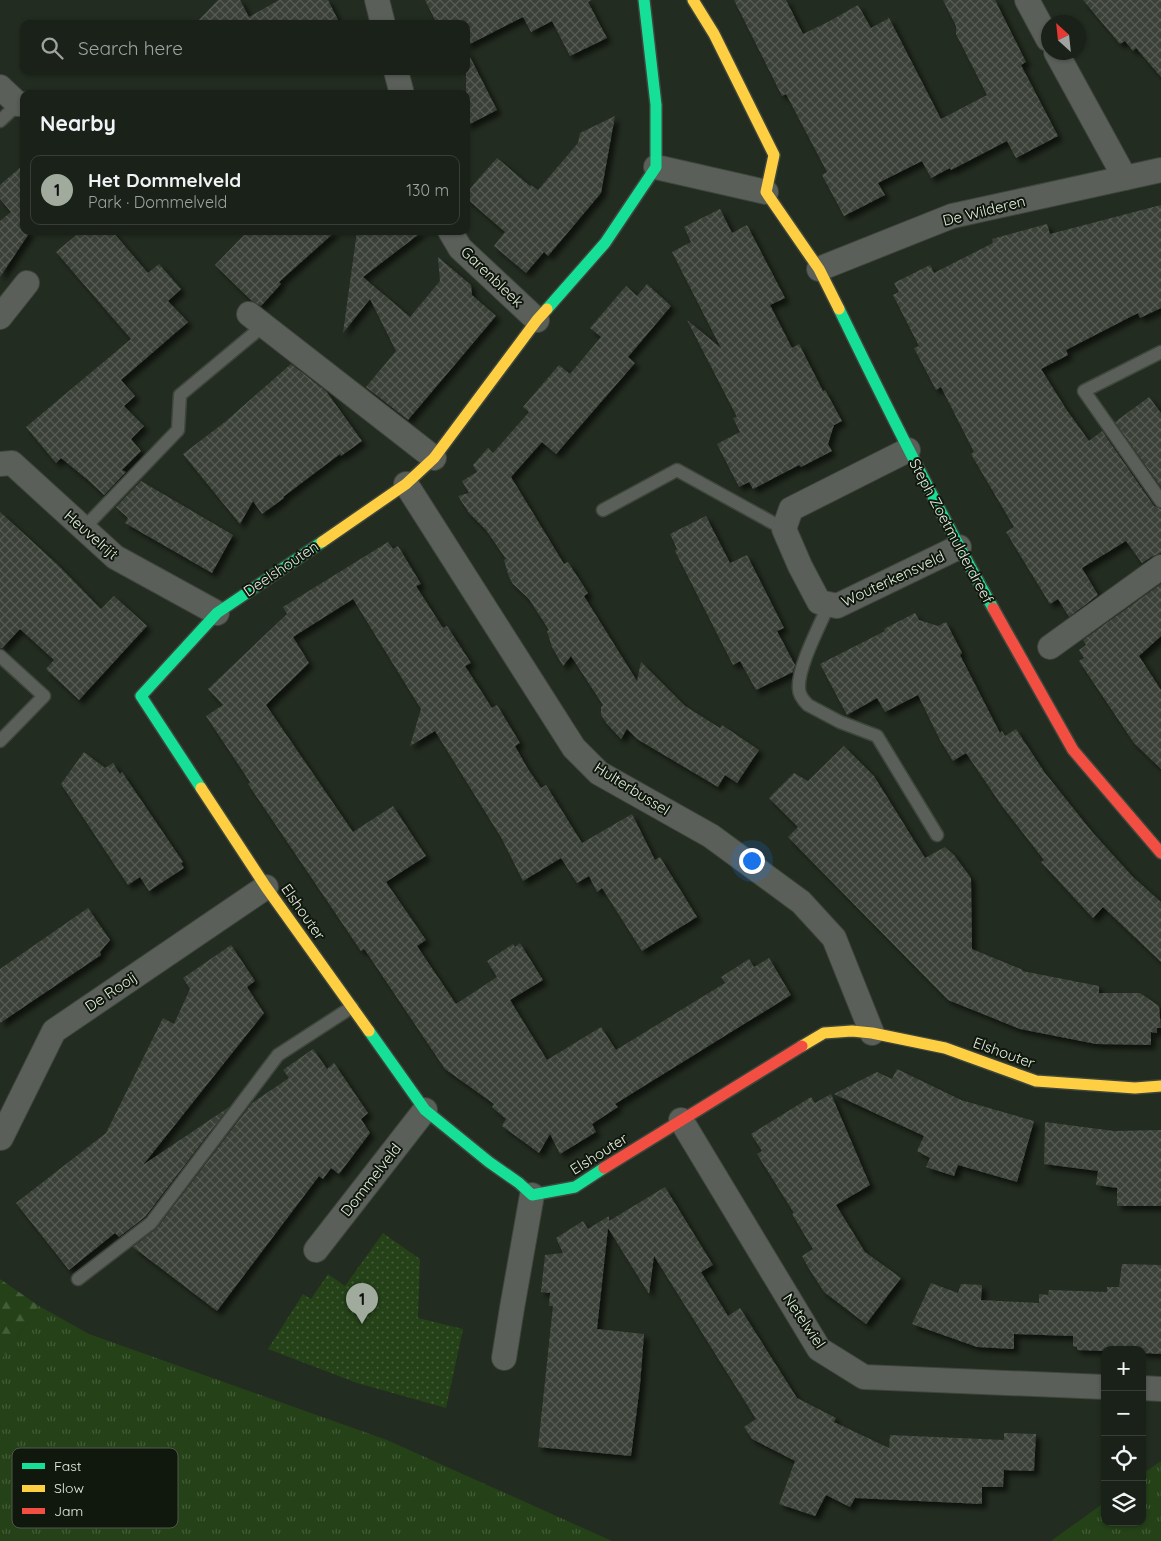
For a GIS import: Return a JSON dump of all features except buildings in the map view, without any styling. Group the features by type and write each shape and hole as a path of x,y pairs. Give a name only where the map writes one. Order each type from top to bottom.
{"street":[{"path":"377,0 382,20"},
{"path":"644,0 656,105 656,167 766,192 774,156 714,34 693,0"},
{"path":"1027,0 1041,26"},
{"path":"1060,60 1125,178"},
{"path":"397,75 401,90"},
{"path":"0,87 20,103"},
{"name":"Deelshouten","path":"141,696 217,613 406,484 434,458 537,320 605,243 656,167"},
{"name":"De Wilderen","path":"819,269 952,216 1161,170"},
{"name":"Steph Zoetmulderdreef","path":"766,192 819,269 908,450 960,548 1073,750 1161,853"},
{"name":"Garenbleek","path":"452,235 460,248 537,320"},
{"path":"0,317 27,283"},
{"path":"256,320 434,458"},
{"path":"784,529 791,509 908,450"},
{"name":"Heuvelrijt","path":"0,464 12,463 115,557 217,613"},
{"name":"Hulterbussel","path":"406,484 574,748 599,773 711,836 801,902 834,938 872,1033"},
{"name":"Wouterkensveld","path":"784,529 800,566 819,602 837,606 960,548"},
{"path":"1050,646 1161,567"},
{"name":"Elshouter","path":"141,696 266,886 425,1110 532,1195 575,1187 824,1033 852,1031 872,1033 945,1048 1036,1081 1135,1088 1161,1086"},
{"name":"De Rooij","path":"1,1138 54,1031 266,886"},
{"name":"Dommelveld","path":"316,1250 425,1110"},
{"name":"Netelwiel","path":"681,1120 818,1349 864,1377 1101,1387"},
{"path":"504,1358 532,1195"},
{"path":"1146,1388 1161,1389"}],"lane":[{"path":"0,121 20,105"},
{"path":"83,529 178,430 180,395 256,320"},
{"path":"1161,352 1084,391 1161,501"},
{"path":"603,510 677,470 784,529"},
{"path":"829,604 800,672 799,690 804,702 840,722 877,736 937,835"},
{"path":"0,656 44,696 0,741"},
{"path":"78,1279 151,1224 278,1055 352,1006"}],"green space":[{"path":"383,1233 420,1259 418,1318 463,1329 446,1408 357,1383 268,1349 303,1294 311,1299 328,1274 345,1286"},
{"path":"0,1279 39,1306 0,1361"},
{"path":"39,1306 89,1334 387,1440 612,1541 0,1541 0,1361"},
{"path":"1161,1461 1161,1541 1051,1541 1101,1505 1101,1526 1146,1526 1146,1471"}],"traffic: fast":[{"path":"547,309 605,243 656,167 656,105 644,0"},
{"path":"839,309 914,460 993,608"},
{"path":"201,788 141,696 217,613 322,542"},
{"path":"369,1031 425,1110 532,1195 575,1187 604,1168"}],"traffic: slow":[{"path":"693,0 714,34 774,155 766,192 819,269 839,309"},
{"path":"322,542 406,484 434,458 547,309"},
{"path":"201,788 266,887 369,1031"},
{"path":"802,1046 824,1033 852,1031 872,1033 945,1048 1036,1081 1135,1088 1161,1086"}],"traffic: jam":[{"path":"993,608 1073,750 1161,853"},
{"path":"604,1168 802,1046"}],"place":[{"name":"Het Dommelveld","path":"362,1324"}]}
